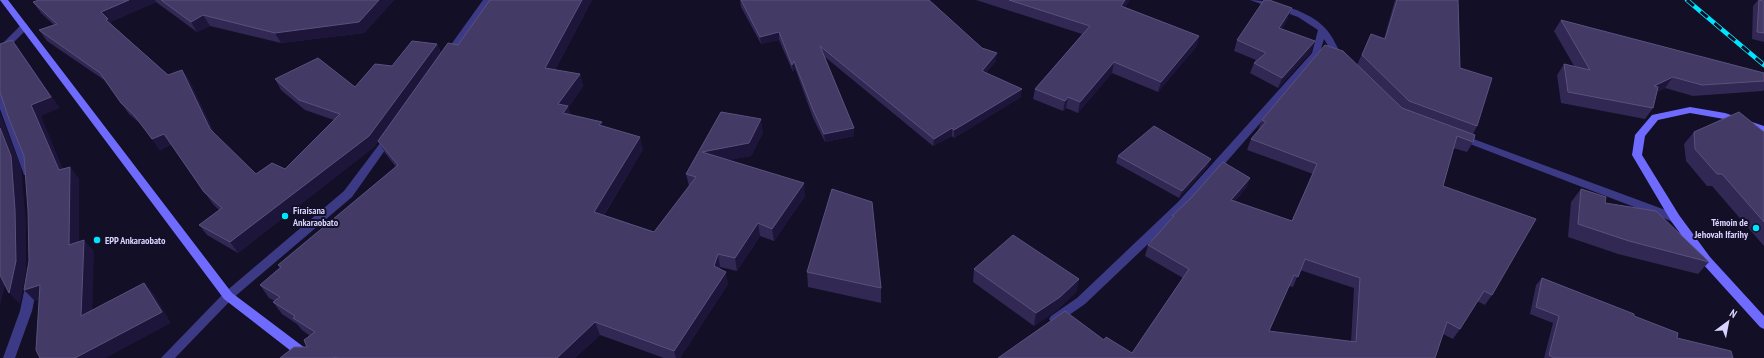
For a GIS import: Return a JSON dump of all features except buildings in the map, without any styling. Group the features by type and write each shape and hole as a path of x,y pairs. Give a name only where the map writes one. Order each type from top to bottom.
{"street":[{"path":"4,0 228,296 309,358"},
{"path":"443,62 487,0"},
{"path":"1254,0 1305,17 1322,30 1332,50 1349,66"},
{"path":"0,51 24,27"},
{"path":"1050,323 1081,301 1182,205 1316,54 1322,30"},
{"path":"0,95 12,131 28,167 29,182"},
{"path":"1764,130 1725,116 1690,110 1655,117 1640,135 1637,155 1675,218 1706,260 1764,324"},
{"path":"166,358 228,296 348,194 398,125"},
{"path":"1452,134 1675,218"},
{"path":"9,358 26,311 34,272"}],"railway":[{"path":"1687,0 1764,65"}],"place":[{"name":"Firaisana Ankaraobato","path":"285,216"},
{"name":"Témoin de Jehovah Ifarihy","path":"1756,228"},
{"name":"EPP Ankaraobato","path":"97,240"}]}
